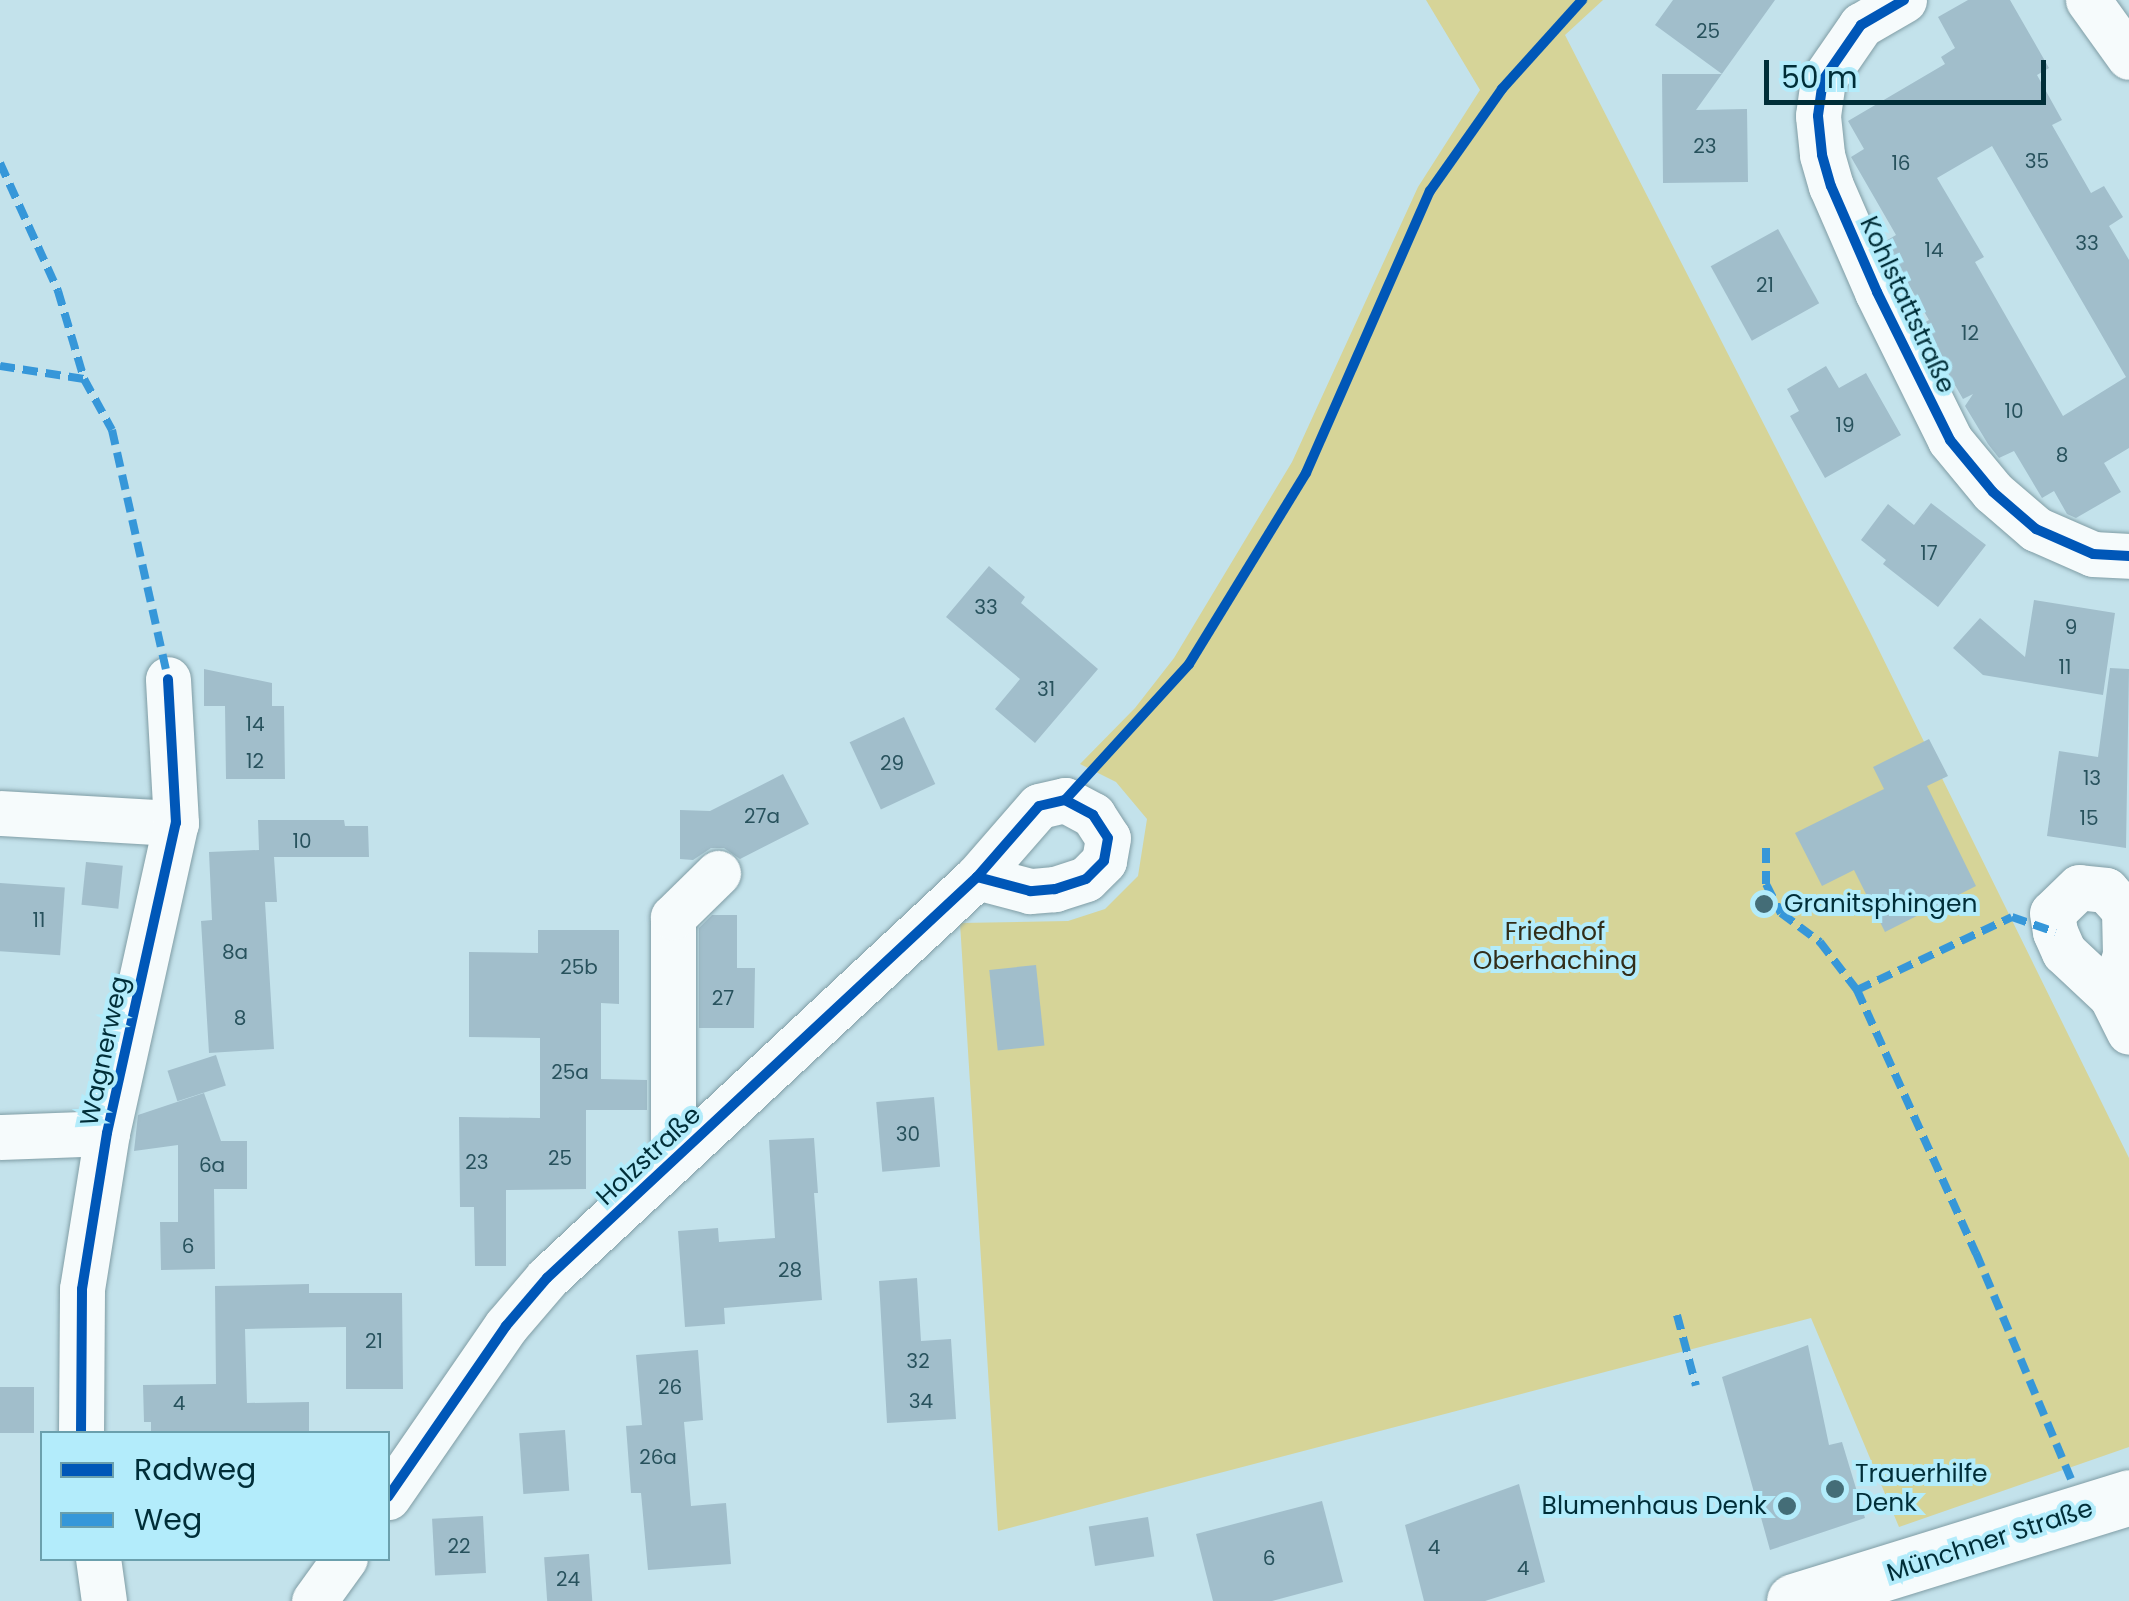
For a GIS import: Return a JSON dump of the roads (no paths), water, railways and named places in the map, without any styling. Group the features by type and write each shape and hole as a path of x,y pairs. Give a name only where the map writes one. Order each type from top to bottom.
{"main road":[{"name":"Münchner Straße","path":"1794,1601 2129,1497"}],"street":[{"name":"Kohlstattstraße","path":"1904,0 1862,26 1824,80 1818,116 1822,155 1831,186 1877,292 1950,440 1993,492 2036,530 2093,554 2129,556"},
{"path":"2088,0 2129,57"},
{"name":"Wagnerweg","path":"82,1431 82,1289 106,1132 176,823 168,679"},
{"path":"0,813 176,823"},
{"path":"674,1160 674,917 718,873"},
{"name":"Holzstraße","path":"390,1495 506,1326 547,1278 977,878 978,924"},
{"path":"0,1137 106,1132"},
{"path":"98,1561 104,1601"},
{"path":"314,1601 344,1561"}],"place":[{"name":"Granitsphingen","path":"1764,904"},
{"name":"Trauerhilfe Denk","path":"1835,1489"},
{"name":"Blumenhaus Denk","path":"1787,1506"}],"park label":[{"name":"Friedhof Oberhaching","path":"1555,948"}]}
